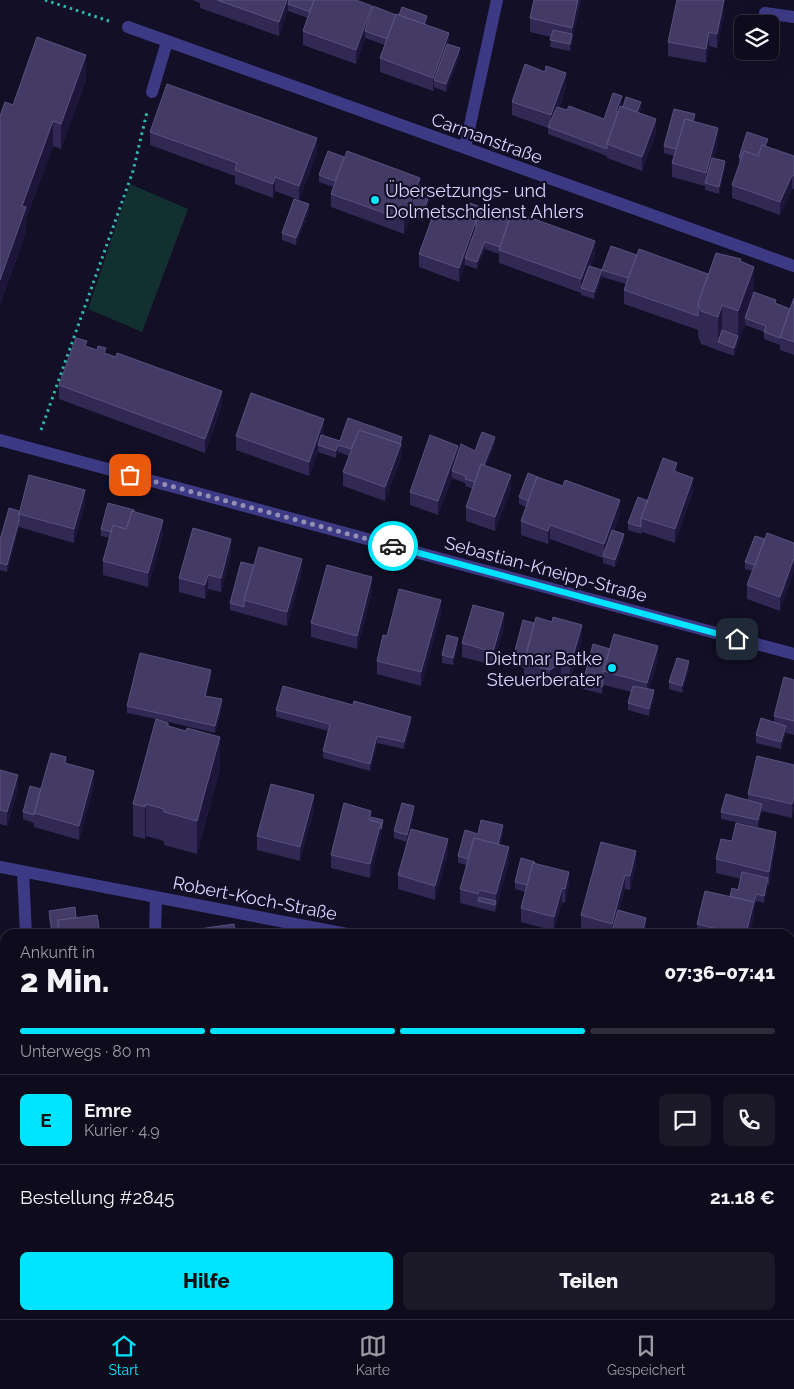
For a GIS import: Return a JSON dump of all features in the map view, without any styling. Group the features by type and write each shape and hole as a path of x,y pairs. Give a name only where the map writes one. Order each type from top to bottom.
{"street":[{"path":"464,148 497,0"},
{"path":"765,13 794,17"},
{"name":"Carmanstraße","path":"128,27 794,266"},
{"path":"152,92 168,42"},
{"name":"Sebastian-Kneipp-Straße","path":"0,440 794,654"},
{"name":"Robert-Koch-Straße","path":"0,867 320,929"},
{"path":"24,872 26,929"},
{"name":"Robert-Koch-Straße","path":"155,929 156,898"}],"path":[{"path":"45,0 128,27"},
{"path":"35,450 48,407 88,303 133,171 152,92"}],"green space":[{"path":"130,184 188,209 142,332 88,309"}],"building":[{"path":"217,0 287,0 279,22"},
{"path":"289,0 314,0 310,12 288,4"},
{"path":"314,0 356,0 372,6 356,50 303,31"},
{"path":"534,0 578,0 572,28 530,18"},
{"path":"677,0 724,0 717,34 709,32 706,49 668,42"},
{"path":"373,6 396,15 387,39 365,31"},
{"path":"402,7 427,16 424,24 399,15"},
{"path":"396,14 449,33 433,78 380,58"},
{"path":"553,30 572,34 570,44 550,40"},
{"path":"37,37 86,55 61,124 53,121 22,206 26,207 0,280 0,116 5,102 13,105"},
{"path":"447,44 460,48 446,84 434,80"},
{"path":"525,64 545,72 546,66 566,73 551,115 512,102"},
{"path":"167,84 317,138 299,186 275,177 273,184 235,170 237,163 150,132"},
{"path":"613,93 622,96 616,111 618,112 607,149 548,127 557,107 567,110 569,106 604,119"},
{"path":"626,97 641,102 637,112 623,107"},
{"path":"620,106 656,119 642,157 607,144"},
{"path":"674,109 695,114 693,121 685,119 676,149 664,146"},
{"path":"685,119 718,128 706,173 672,163"},
{"path":"747,132 768,139 765,146 762,145 758,156 744,151 741,158 739,157"},
{"path":"762,145 794,156 794,176 792,175 780,202 732,185 744,151 758,156"},
{"path":"328,151 344,157 335,181 319,175"},
{"path":"347,151 420,178 404,220 331,194"},
{"path":"712,158 725,161 719,187 705,183"},
{"path":"420,185 431,189 423,213 410,209"},
{"path":"294,199 309,204 296,238 282,233"},
{"path":"470,203 510,218 500,247 485,242 477,262 465,258 476,228 476,221 465,217"},
{"path":"436,207 476,221 459,268 419,254"},
{"path":"512,211 595,241 581,279 499,250"},
{"path":"611,246 637,255 628,278 602,270"},
{"path":"639,249 708,274 698,304 698,316 624,290"},
{"path":"716,253 741,259 740,261 754,267 738,311 722,305 718,317 701,311 698,304"},
{"path":"589,266 602,270 594,292 581,288"},
{"path":"754,292 776,300 775,303 790,309 780,338 764,332 766,326 745,318"},
{"path":"794,298 794,342 780,337"},
{"path":"722,330 738,336 734,348 718,342"},
{"path":"76,338 87,341 85,346 97,350 98,346 106,348 104,353 116,357 117,353 222,391 205,439 59,385"},
{"path":"251,393 324,419 309,462 236,436"},
{"path":"348,418 402,437 400,444 359,430 351,449 338,445 336,451 318,445 321,435 340,441"},
{"path":"359,430 401,444 385,487 343,472"},
{"path":"482,432 495,437 484,465 481,464 475,482 465,479 466,476 452,471 461,444 475,451"},
{"path":"430,435 458,446 438,501 410,492"},
{"path":"663,458 677,463 674,471 693,478 675,529 641,518"},
{"path":"481,464 511,475 495,517 466,507"},
{"path":"528,473 540,478 537,477 528,501 519,497"},
{"path":"29,475 85,490 74,529 19,514"},
{"path":"537,477 563,486 565,480 620,500 604,544 550,525 548,531 521,521"},
{"path":"638,497 648,501 641,518 641,527 628,523"},
{"path":"108,503 134,510 126,529 113,525 111,532 101,529"},
{"path":"9,508 19,511 19,521 7,565 0,563 0,540"},
{"path":"132,511 163,520 148,573 103,561 113,525 126,529"},
{"path":"193,528 231,539 221,578 208,575 205,585 179,578"},
{"path":"612,530 624,534 615,560 603,556"},
{"path":"767,533 794,543 794,558 780,597 747,585"},
{"path":"755,536 765,539 755,565 745,562"},
{"path":"259,547 302,559 287,612 244,600"},
{"path":"241,562 254,565 244,600 244,607 230,603"},
{"path":"327,565 372,577 357,636 311,623"},
{"path":"399,589 441,600 421,672 377,661 383,635 387,636"},
{"path":"473,605 504,613 493,652 462,643"},
{"path":"536,617 552,622 553,617 582,625 570,666 561,663 550,670 524,663"},
{"path":"523,620 534,623 524,661 513,658"},
{"path":"614,634 658,646 647,683 603,671"},
{"path":"447,635 458,638 453,658 442,655"},
{"path":"593,644 610,649 603,671 602,687 583,682"},
{"path":"140,653 211,670 205,696 222,699 215,726 127,706"},
{"path":"677,658 689,661 682,686 669,682"},
{"path":"784,677 794,680 794,721 774,716"},
{"path":"283,686 353,705 354,701 411,717 404,742 377,736 370,764 323,751 330,724 276,710"},
{"path":"633,686 654,690 649,709 628,703"},
{"path":"761,718 786,726 781,742 756,735"},
{"path":"156,719 168,723 168,726 186,731 187,728 220,737 197,821 164,812 164,809 146,804 145,807 133,804"},
{"path":"51,753 66,757 65,763 94,771 79,826 34,813"},
{"path":"757,756 794,765 794,797 792,804 748,794"},
{"path":"0,770 18,775 7,812 0,810"},
{"path":"271,784 314,795 300,847 257,836"},
{"path":"30,786 41,789 34,815 23,812"},
{"path":"726,794 762,804 758,820 721,812"},
{"path":"344,803 371,811 369,820 381,823 370,864 331,855"},
{"path":"402,803 414,806 407,835 394,831"},
{"path":"371,817 383,820 381,829 381,823 371,820"},
{"path":"481,820 503,825 498,844 474,838 468,859 458,856 465,830 478,834"},
{"path":"736,823 776,832 769,872 716,859 721,839 732,841"},
{"path":"411,829 448,839 435,886 398,875"},
{"path":"474,838 509,847 496,894 479,890 478,894 460,889"},
{"path":"601,842 636,851 630,876 625,875 612,924 581,915"},
{"path":"521,858 535,862 533,863 527,885 515,882"},
{"path":"533,863 569,872 565,889 562,888 554,917 521,908"},
{"path":"742,872 768,878 764,896 756,894 754,902 730,896 732,888 738,890"},
{"path":"705,891 754,902 747,929 718,929 697,924"},
{"path":"479,897 496,901 495,905 478,901"},
{"path":"75,907 76,918 58,920 58,928 52,929 49,911"},
{"path":"618,910 646,918 643,929 612,929"},
{"path":"97,915 99,929 59,929 58,920"},
{"path":"234,924 235,929 199,929"}],"way so far":[{"path":"130,475 393,546"}],"place":[{"name":"Übersetzungs- und Dolmetschdienst Ahlers","path":"375,200"},
{"name":"Dietmar Batke Steuerberater","path":"612,668"}],"route":[{"path":"393,546 737,639"}]}
